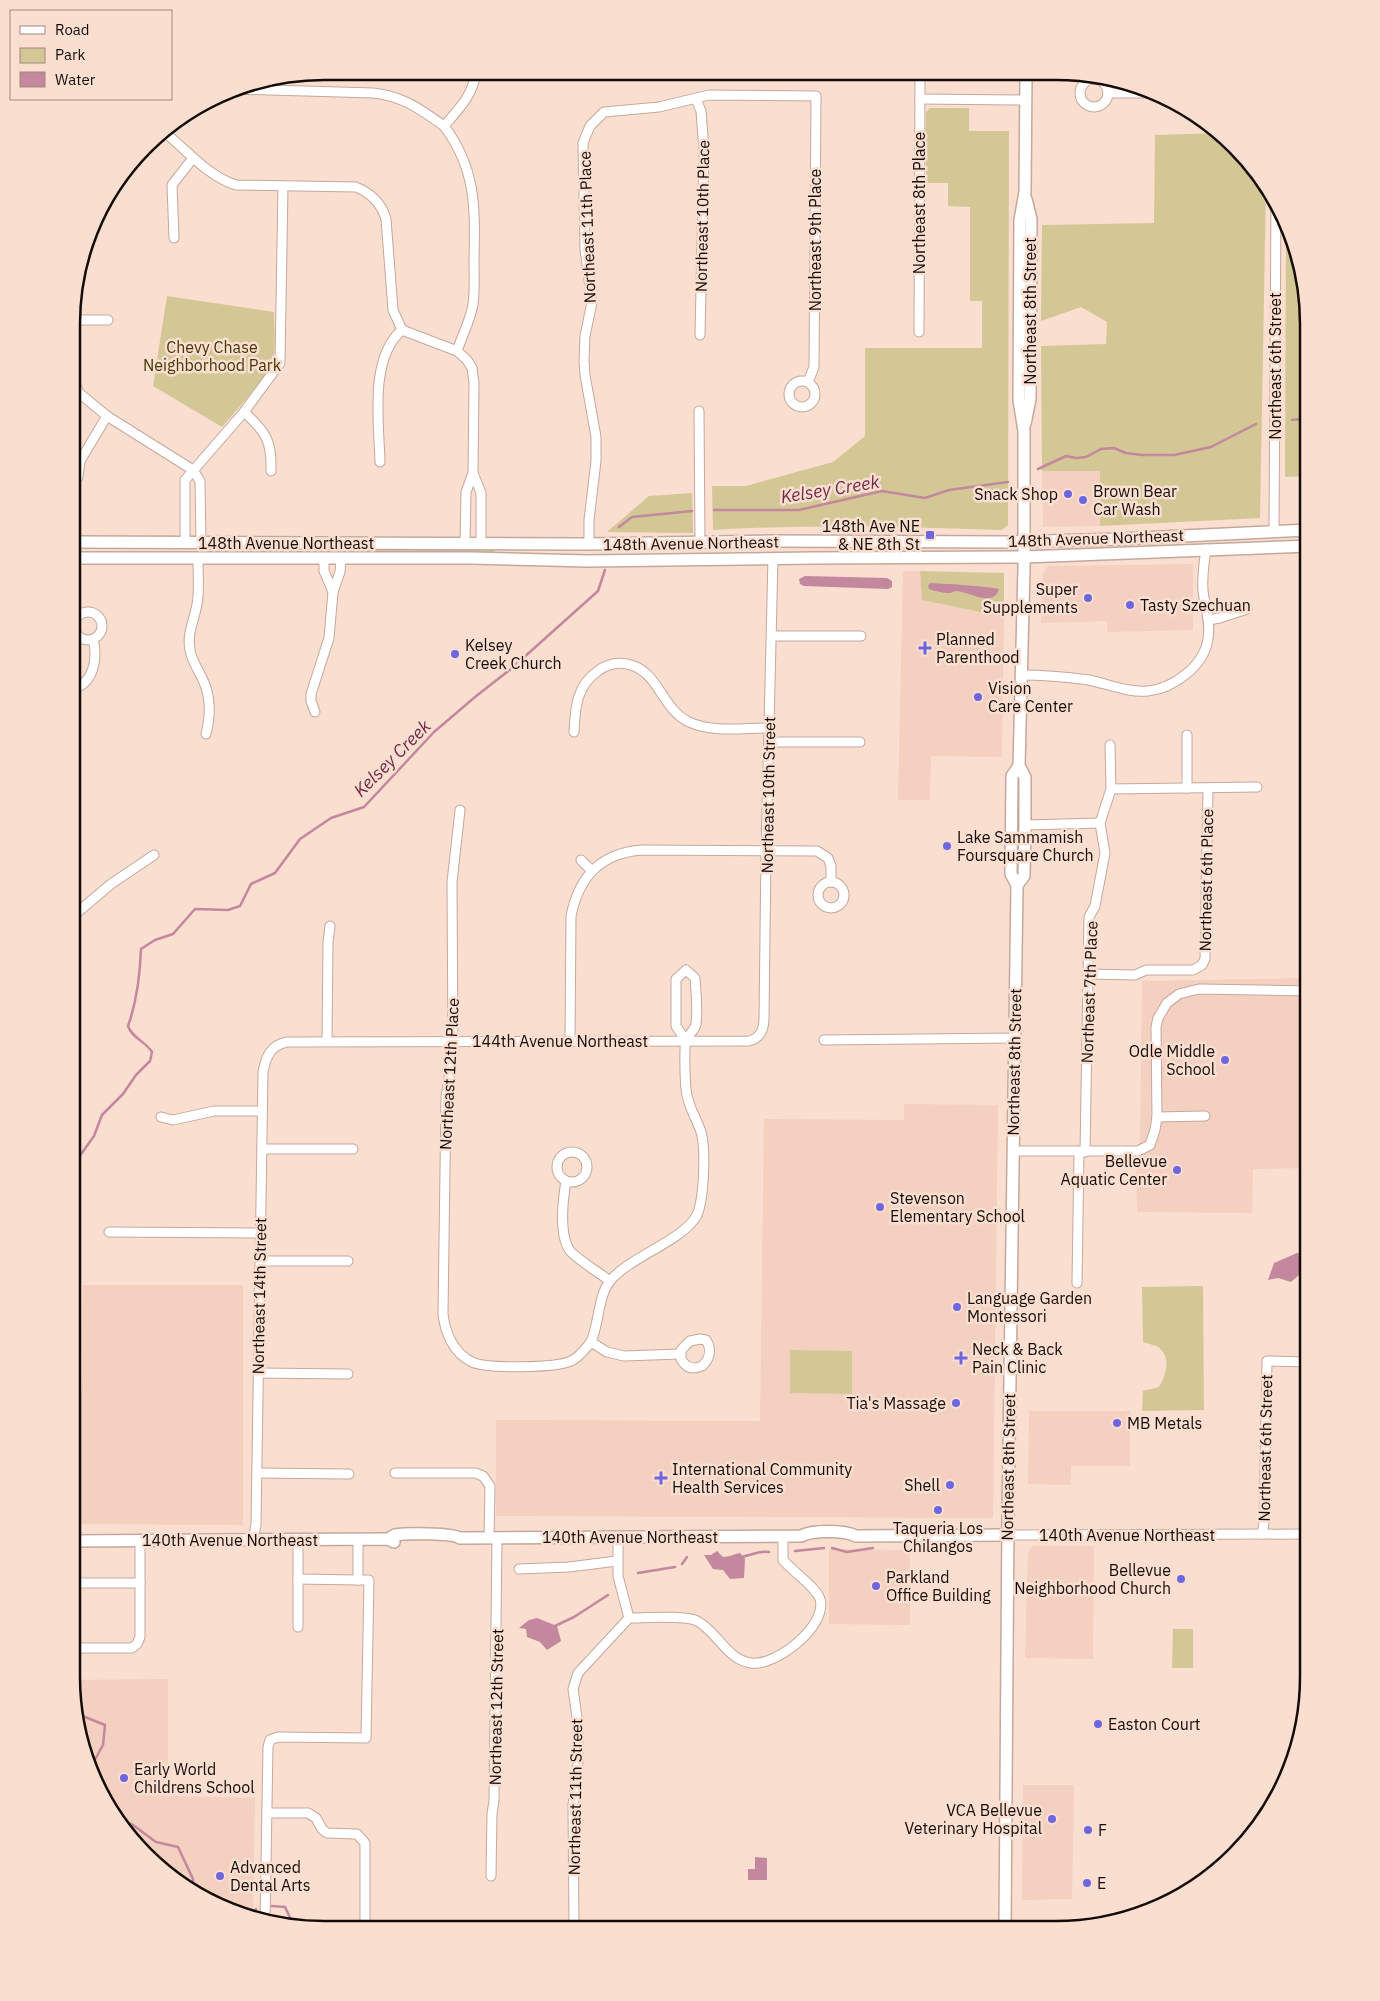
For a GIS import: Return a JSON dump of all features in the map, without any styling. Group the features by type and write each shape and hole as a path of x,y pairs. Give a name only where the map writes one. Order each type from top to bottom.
{"main road":[{"name":"Northeast 8th Street","path":"1017,885 1024,876 1025,777 1019,766 1020,675 1024,558 1024,431 1030,400 1030,218 1025,192 1026,80"},
{"name":"148th Avenue Northeast","path":"80,542 589,544 848,540 1024,542 1300,530"},
{"path":"1182,550 1184,542 1187,540 1217,533"},
{"path":"812,558 852,552 855,548 854,544 848,540"},
{"path":"472,558 498,553 501,548 495,543"},
{"path":"288,559 284,553 288,549 326,544"},
{"name":"148th Avenue Northeast","path":"80,558 472,558 588,561 773,558 1024,558 1300,546"},
{"name":"Northeast 8th Street","path":"1005,1921 1007,1535 1017,885 1011,874 1012,776 1019,766"},
{"name":"140th Avenue Northeast","path":"80,1541 388,1539 394,1543 454,1542 460,1538 801,1536 807,1533 849,1532 856,1536 1007,1535"}],"street":[{"path":"444,126 463,105 471,91 474,80"},
{"name":"Northeast 8th Place","path":"918,332 920,80"},
{"path":"256,90 391,95 423,111 444,126 456,142 466,162 473,196 475,230 473,305 457,351"},
{"path":"1108,94 1135,93"},
{"name":"Northeast 9th Place","path":"696,99 709,95 816,96 814,368 808,382"},
{"name":"Northeast 11th Place","path":"589,544 589,520 596,461 596,437 584,360 585,336 592,302 585,249 583,143 590,126 604,112 659,107 696,99"},
{"name":"Northeast 10th Place","path":"696,99 701,111 704,150 700,335"},
{"path":"920,99 1026,100"},
{"path":"171,134 193,158 221,179 236,185 350,187 370,194 382,208 386,220 393,310 402,330 457,351 467,360 472,368 474,383 473,473 466,492 465,543"},
{"path":"174,238 172,185 193,158"},
{"path":"185,543 185,480 244,412 280,363 283,186"},
{"name":"Northeast 6th Street","path":"1274,530 1276,218"},
{"path":"80,320 108,320"},
{"path":"380,462 379,382 381,365 386,350 402,330"},
{"path":"80,393 107,416 193,470 200,481 201,543"},
{"path":"699,410 700,543"},
{"path":"244,412 267,436 272,453 271,471"},
{"path":"80,461 107,416"},
{"path":"473,473 481,493 481,543"},
{"path":"1020,675 1055,676 1089,680 1131,690 1148,691 1167,685 1185,676 1200,659 1208,641 1208,620 1203,591 1206,549"},
{"name":"Northeast 10th Street","path":"762,1032 773,558"},
{"path":"198,559 198,599 190,632 189,649 208,695 210,720 206,734"},
{"path":"324,559 324,571 333,592"},
{"path":"315,712 311,701 311,694 329,638 333,592 340,572 341,559"},
{"path":"1208,620 1247,609"},
{"path":"772,636 861,636"},
{"path":"80,687 93,670 93,639"},
{"path":"574,732 574,712 582,686 588,678 602,668 609,664 621,663 643,669 651,677 669,705 687,721 708,728 769,728"},
{"name":"Northeast 6th Place","path":"1187,735 1187,788"},
{"path":"769,742 860,742"},
{"name":"Northeast 7th Place","path":"1077,1283 1090,917 1095,906 1105,853 1100,823 1111,789 1110,745"},
{"path":"1111,789 1257,787"},
{"name":"Northeast 6th Place","path":"1089,974 1135,975 1146,970 1192,970 1198,968 1205,959 1208,788"},
{"name":"Northeast 12th Place","path":"460,810 452,882 453,1041 451,1070 446,1097 444,1328 448,1337 462,1355 471,1362 484,1366 558,1365 572,1361 582,1354 591,1342"},
{"path":"1025,825 1100,823"},
{"path":"570,1041 572,916 574,901 592,871 613,855 628,851 817,851 828,858 831,866 831,882"},
{"path":"80,910 111,884 154,855"},
{"path":"581,860 592,871"},
{"path":"327,1041 328,942 330,926"},
{"path":"680,1354 624,1356 607,1352 591,1342 596,1331 604,1294 610,1281 621,1271 687,1227 696,1216 701,1203 703,1152 701,1132 687,1102 686,1041 676,1026 676,979 686,970 696,978 696,1026 686,1041"},
{"path":"1013,1151 1082,1152 1143,1150 1150,1145 1156,1130 1156,1027 1158,1018 1168,1003 1179,994 1199,989 1300,991"},
{"name":"144th Avenue Northeast","path":"269,1054 278,1044 327,1041 749,1041 756,1040 762,1032"},
{"path":"824,1040 1015,1038"},
{"name":"Northeast 14th Street","path":"253,1540 256,1525 263,1072 269,1054"},
{"path":"161,1117 173,1120 214,1111 262,1110"},
{"path":"1157,1117 1204,1116"},
{"path":"262,1149 353,1149"},
{"path":"566,1181 563,1236 567,1246 571,1252 610,1281"},
{"path":"109,1232 260,1233"},
{"path":"260,1261 348,1261"},
{"name":"Northeast 6th Street","path":"1262,1534 1264,1524 1267,1361 1300,1362"},
{"path":"258,1373 348,1374"},
{"path":"256,1473 349,1474"},
{"name":"Northeast 12th Street","path":"395,1473 474,1473 486,1478 490,1486 493,1538 494,1801 491,1876"},
{"name":"140th Avenue Northeast","path":"1007,1535 1300,1534"},
{"path":"618,1537 620,1588 629,1618 690,1618 701,1624 737,1658 752,1664 765,1663 782,1655 810,1630 821,1604 815,1592 783,1560 783,1536"},
{"path":"358,1539 358,1580"},
{"path":"298,1540 298,1627"},
{"path":"80,1648 132,1648 137,1644 140,1637 140,1541"},
{"path":"519,1569 569,1567 618,1561"},
{"path":"265,1914 268,1746 270,1740 278,1737 366,1738 369,1580 298,1579"},
{"path":"80,1583 140,1583"},
{"name":"Northeast 11th Street","path":"574,1921 573,1806 578,1763 578,1724 573,1689 578,1673 629,1618"},
{"path":"267,1813 308,1813 316,1818 322,1829 327,1833 354,1833 360,1836 365,1843 365,1921"}],"shaded area":[{"path":"1042,471 1100,471 1100,526 1043,527"},
{"path":"1193,564 1193,630 1107,632 1107,621 1041,623 1043,574 1048,566"},
{"path":"903,571 920,571 922,600 1004,617 1002,757 931,756 930,800 898,800"},
{"name":"Odle Middle School","path":"1300,978 1300,1168 1253,1169 1252,1213 1137,1212 1136,1167 1140,1139 1142,981"},
{"path":"904,1104 998,1105 993,1518 496,1516 496,1420 760,1421 764,1119 904,1120"},
{"path":"83,1285 243,1285 243,1525 80,1524 80,1393 82,1393"},
{"path":"1029,1411 1130,1411 1130,1466 1071,1466 1071,1485 1028,1484"},
{"path":"1033,1546 1094,1546 1093,1659 1025,1658 1028,1553"},
{"path":"829,1549 910,1550 910,1625 829,1624"},
{"path":"168,1679 168,1796 255,1798 253,1910 216,1896 188,1880 151,1850 130,1826 105,1785 93,1755 82,1709 80,1680"},
{"path":"1023,1785 1074,1785 1072,1899 1022,1900"}],"green space":[{"path":"930,108 969,108 969,131 1009,131 1008,525 1002,530 821,527 713,530 712,486 746,486 833,462 865,436 865,348 982,348 982,301 970,301 970,207 948,206 948,183 926,183 926,112"},
{"path":"1209,133 1229,151 1250,175 1266,200 1260,518 1100,526 1100,471 1042,471 1041,346 1106,344 1107,322 1081,307 1041,321 1042,225 1154,223 1155,135"},
{"path":"1286,243 1292,261 1298,292 1300,324 1300,476 1285,477"},
{"name":"Chevy Chase Neighborhood Park","path":"167,296 274,312 275,344 273,360 267,375 222,427 153,386"},
{"path":"692,493 693,533 607,532 649,496"},
{"path":"494,548 496,550 494,552 453,552 428,555 290,553 365,550"},
{"path":"920,571 1004,573 1004,617 922,600"},
{"path":"1203,1286 1204,1410 1142,1411 1143,1391 1159,1387 1164,1377 1166,1361 1165,1356 1158,1347 1143,1342 1142,1287"},
{"path":"790,1350 852,1351 852,1394 790,1393"},
{"path":"1173,1629 1193,1629 1193,1668 1172,1668"}],"water":[{"path":"805,576 887,578 892,581 892,587 888,589 804,586 800,584 799,579"},
{"path":"930,583 999,589 996,595 992,597 981,598 957,591 949,593 929,589"},
{"path":"1300,1253 1300,1275 1291,1282 1278,1278 1268,1280 1274,1263"},
{"path":"717,1551 723,1557 740,1553 745,1559 744,1578 730,1579 723,1570 713,1569 704,1555 711,1555"},
{"path":"537,1618 557,1626 561,1641 547,1650 540,1642 527,1637 526,1629 519,1628 529,1620"},
{"path":"755,1857 767,1858 767,1880 748,1880 748,1869 755,1869"}],"waterway":[{"name":"Kelsey Creek","path":"1292,420 1300,419"},
{"name":"Kelsey Creek","path":"1038,469 1066,456 1086,457 1101,449 1114,448 1126,453 1142,455 1174,455 1211,447 1256,424"},
{"name":"Kelsey Creek","path":"714,510 799,510 882,491 925,498 949,490 1008,482"},
{"name":"Kelsey Creek","path":"619,527 632,517 692,511"},
{"name":"Kelsey Creek","path":"80,1156 94,1136 102,1115 123,1094 136,1075 150,1061 152,1052 132,1034 128,1026 134,1007 141,949 155,940 173,934 195,909 228,910 240,906 251,884 275,873 300,839 331,818 364,807 434,732 512,668 598,591 605,570"},
{"path":"795,1551 824,1548"},
{"path":"832,1548 847,1552 873,1548"},
{"path":"740,1557 769,1552"},
{"path":"682,1564 687,1557"},
{"path":"638,1573 675,1567"},
{"path":"555,1626 574,1617 608,1595"},
{"name":"Kelsey Creek","path":"83,1716 105,1725 103,1745 95,1760"},
{"name":"Kelsey Creek","path":"128,1822 156,1842 178,1847 193,1883"},
{"name":"Kelsey Creek","path":"272,1906 285,1907 291,1919"}],"place":[{"name":"Snack Shop","path":"1068,494"},
{"name":"Brown Bear Car Wash","path":"1083,500"},
{"name":"148th Ave NE & NE 8th St","path":"930,535"},
{"name":"Super Supplements","path":"1088,598"},
{"name":"Tasty Szechuan","path":"1130,605"},
{"name":"Planned Parenthood","path":"925,648"},
{"name":"Kelsey Creek Church","path":"455,654"},
{"name":"Vision Care Center","path":"978,697"},
{"name":"Lake Sammamish Foursquare Church","path":"947,846"},
{"name":"Odle Middle School","path":"1225,1060"},
{"name":"Bellevue Aquatic Center","path":"1177,1170"},
{"name":"Stevenson Elementary School","path":"880,1207"},
{"name":"Language Garden Montessori","path":"957,1307"},
{"name":"Neck & Back Pain Clinic","path":"961,1358"},
{"name":"Tia's Massage","path":"956,1403"},
{"name":"MB Metals","path":"1117,1423"},
{"name":"International Community Health Services","path":"661,1478"},
{"name":"Shell","path":"950,1485"},
{"name":"Taqueria Los Chilangos","path":"938,1510"},
{"name":"Bellevue Neighborhood Church","path":"1181,1579"},
{"name":"Parkland Office Building","path":"876,1586"},
{"name":"Easton Court","path":"1098,1724"},
{"name":"Early World Childrens School","path":"124,1778"},
{"name":"VCA Bellevue Veterinary Hospital","path":"1052,1819"},
{"name":"F","path":"1088,1830"},
{"name":"Advanced Dental Arts","path":"220,1876"},
{"name":"E","path":"1087,1883"}]}
